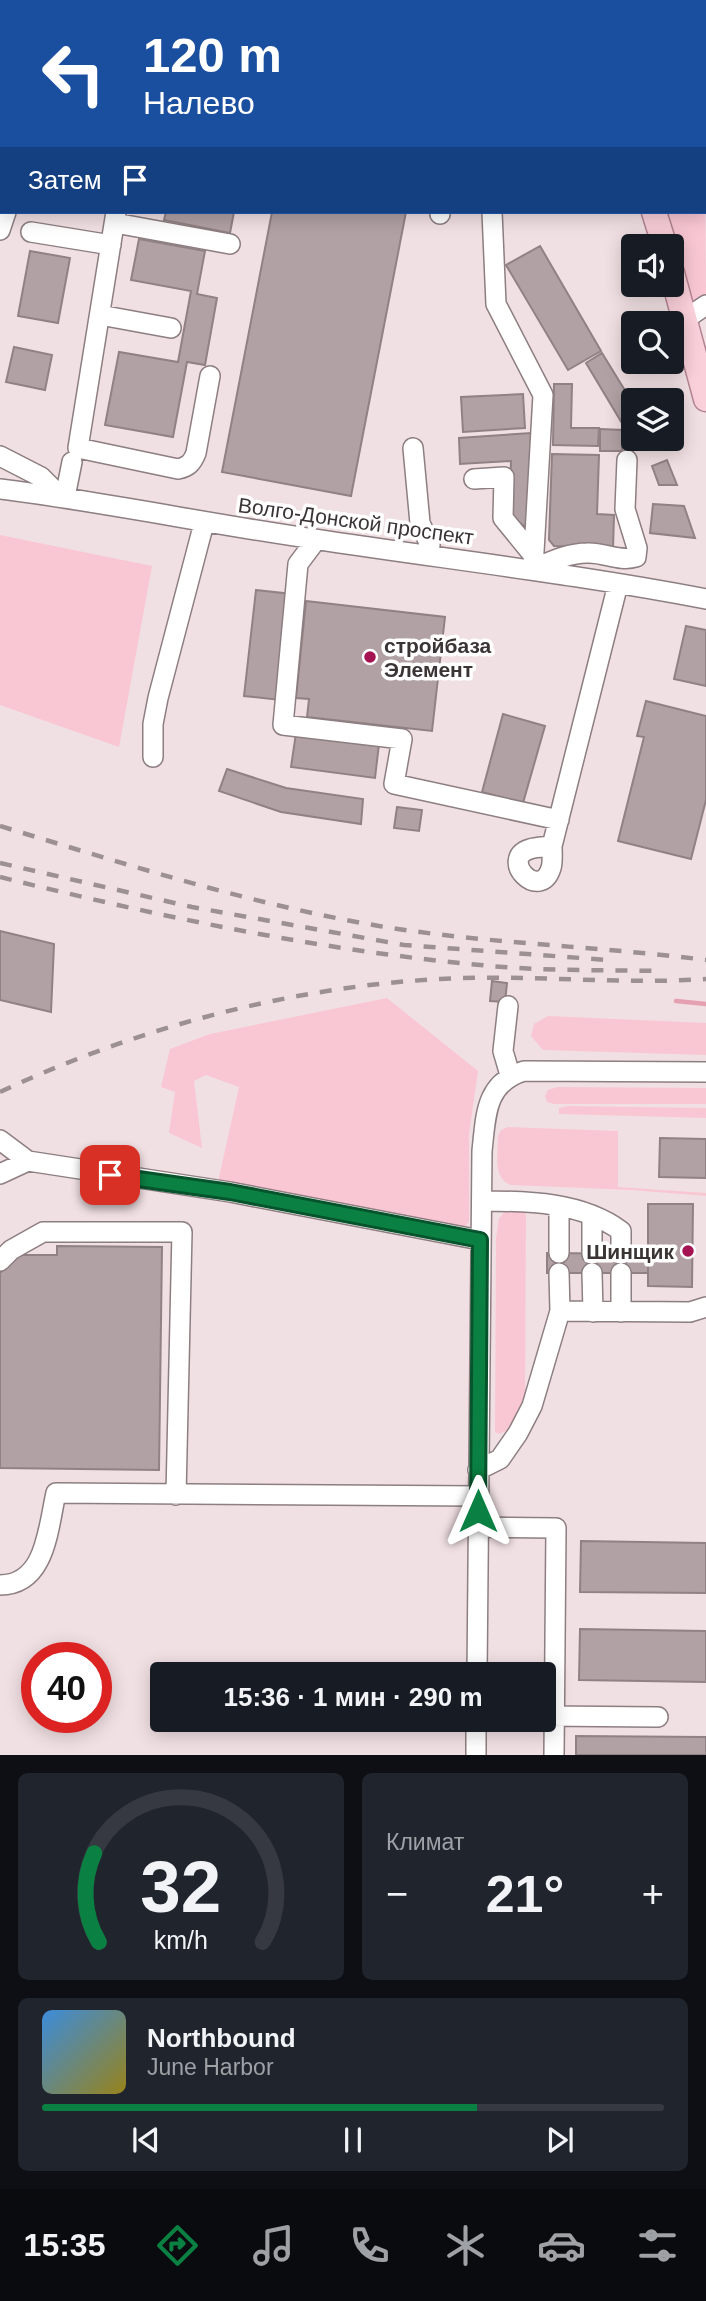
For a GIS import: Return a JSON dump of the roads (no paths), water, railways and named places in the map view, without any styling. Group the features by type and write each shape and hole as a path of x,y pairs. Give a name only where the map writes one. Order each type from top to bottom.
{"main road":[{"path":"655,214 661,234"},
{"path":"684,320 705,400"}],"street":[{"path":"492,214 496,304 543,396 533,562"},
{"path":"210,376 196,453 186,468 178,469 78,448 115,217 230,244"},
{"path":"31,232 111,245"},
{"path":"684,320 706,305"},
{"path":"100,315 171,328"},
{"path":"413,448 420,523 430,545 429,554"},
{"path":"0,456 41,477 62,497 72,462"},
{"path":"533,562 587,553 627,559 636,557 637,548 625,509 627,460"},
{"path":"474,479 504,477 503,518 533,562"},
{"name":"Волго-Донской проспект","path":"0,489 316,540 429,554 533,562 618,584 703,597"},
{"path":"153,757 153,723 158,698 204,523"},
{"path":"316,540 298,564 283,725 402,739 394,784 559,820"},
{"path":"552,846 618,584"},
{"path":"508,1006 503,1051 510,1075"},
{"path":"477,1662 482,1151 491,1099 499,1084 510,1075 524,1071 706,1072"},
{"path":"0,1140 28,1161 230,1192 480,1240"},
{"path":"0,1174 28,1161"},
{"path":"482,1201 514,1201 559,1207 607,1220 621,1231 621,1312"},
{"path":"478,1470 500,1459 532,1406 560,1311 559,1207"},
{"path":"592,1215 593,1312"},
{"path":"0,1261 11,1250 43,1232 182,1232 176,1495"},
{"path":"560,1311 690,1312 706,1307"},
{"path":"0,1585 11,1585 34,1571 43,1551 56,1493 478,1496"},
{"path":"478,1527 556,1528 551,1662"},
{"path":"556,1716 658,1717"},
{"path":"476,1755 477,1732"},
{"path":"551,1732 554,1755"}],"waterway":[{"path":"676,1001 706,1004"}],"railway":[{"path":"0,826 188,882 331,917 461,937 706,960"},
{"path":"0,863 192,907 404,945 608,960"},
{"path":"0,877 238,930 419,959 502,967 660,971"},
{"path":"0,1092 105,1048 160,1030 215,1014 327,991 440,979 706,979"}],"place":[{"name":"стройбаза Элемент","path":"370,657"},
{"name":"Шинщик","path":"688,1251"}]}
